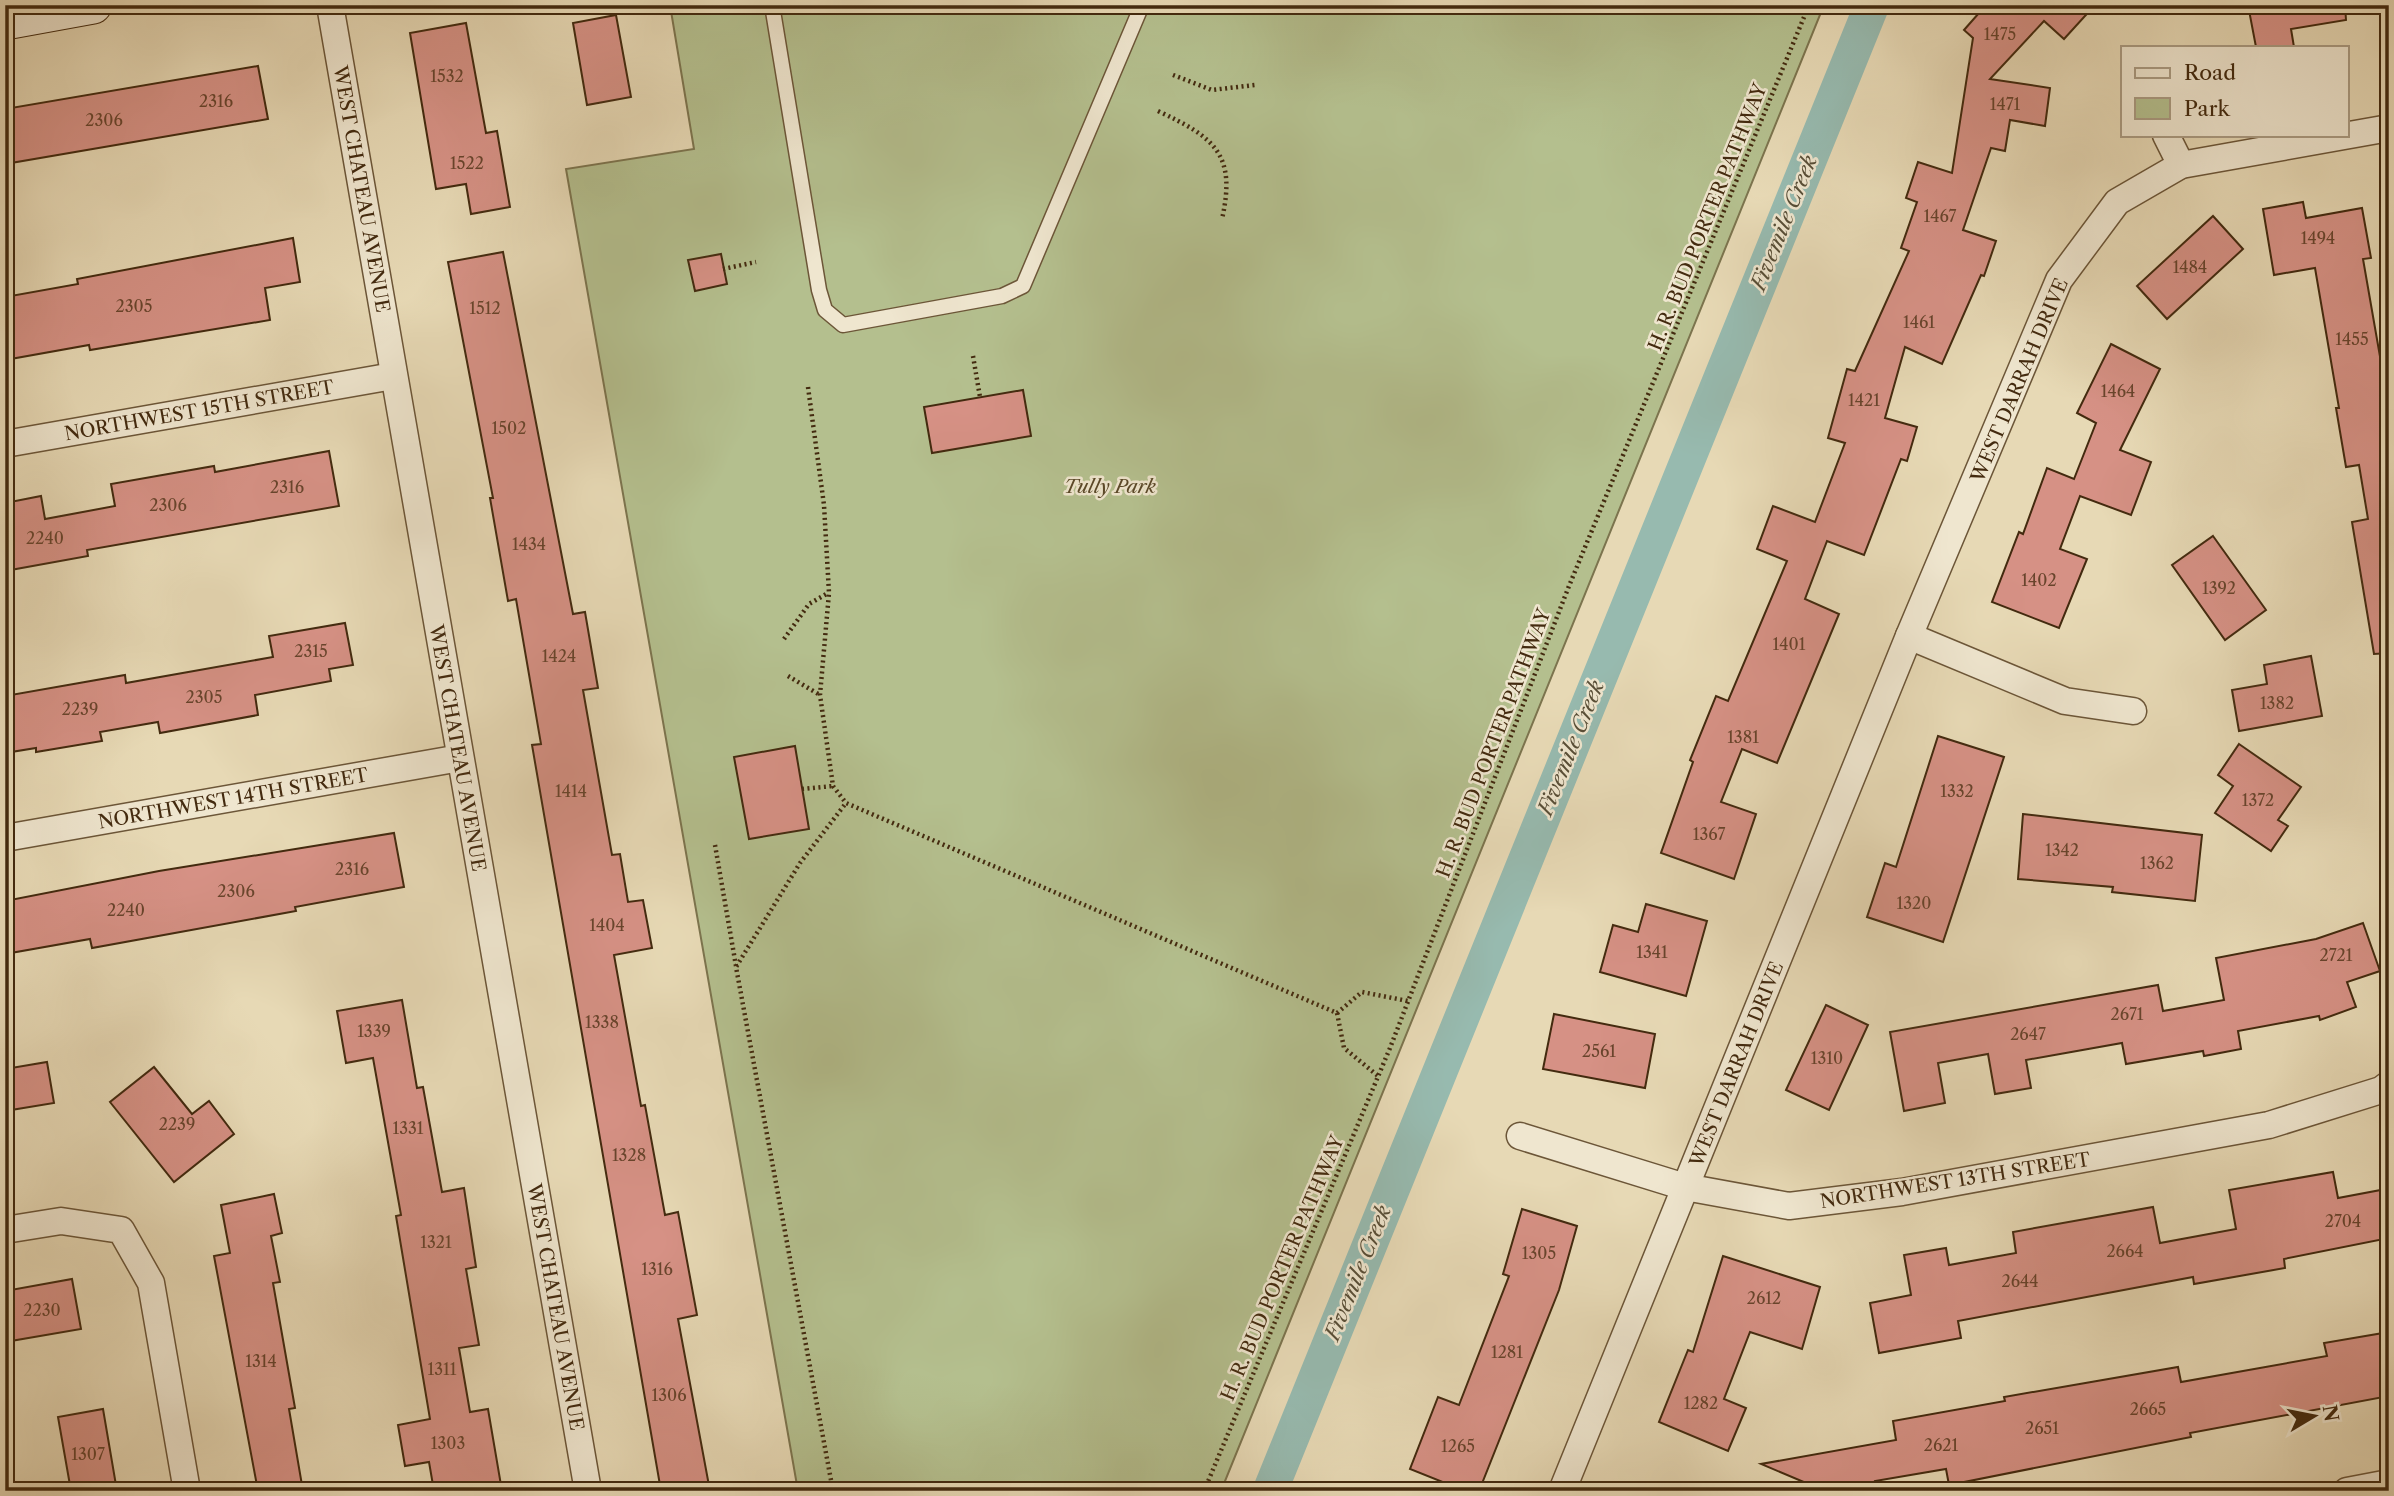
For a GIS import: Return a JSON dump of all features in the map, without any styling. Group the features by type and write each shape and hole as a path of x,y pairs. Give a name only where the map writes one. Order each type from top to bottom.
{"main road":[{"path":"5,21 93,5"}],"street":[{"name":"WEST CHATEAU AVENUE","path":"330,5 588,1491"},
{"name":"WEST DARRAH DRIVE","path":"2348,135 2389,128"},
{"path":"2167,136 2181,164"},
{"name":"WEST DARRAH DRIVE","path":"1562,1491 1909,636 2059,280 2117,202 2181,164 2343,136"},
{"name":"NORTHWEST 15TH STREET","path":"5,444 393,376"},
{"path":"1909,636 2065,701 2133,711"},
{"name":"NORTHWEST 14TH STREET","path":"5,838 460,758"},
{"name":"NORTHWEST 13TH STREET","path":"1520,1136 1685,1187 1789,1206 1902,1192 2269,1125 2381,1090 2389,1084"},
{"path":"5,1230 61,1221 121,1230 151,1283 187,1491"},
{"path":"2347,1491 2389,1483"}],"lane":[{"path":"772,5 819,290 825,310 843,325 1002,296 1023,286 1142,5"}],"path":[{"name":"H. R. BUD PORTER PATHWAY","path":"1204,1491 1378,1076 1569,586 1810,5"},
{"path":"1172,75 1212,90 1255,85"},
{"path":"1158,111 1199,130 1210,141 1227,175 1228,195 1222,219"},
{"path":"723,269 756,262"},
{"path":"973,356 980,397"},
{"path":"808,387 824,505 829,593 820,695 833,786 846,803 1337,1013"},
{"path":"784,639 809,604 829,593"},
{"path":"788,676 820,695"},
{"path":"802,789 833,786"},
{"path":"736,967 800,863 846,803"},
{"path":"715,845 833,1491"},
{"path":"1337,1013 1362,992 1408,1001"},
{"path":"1337,1013 1344,1048 1378,1076"}],"green space":[{"name":"Tully Park","path":"670,5 1824,5 1221,1491 798,1491 566,169 694,149"}],"building":[{"path":"1986,5 2095,5 2064,39 2044,21 1990,79 2050,88 2045,126 2010,120 2005,151 1991,148 1963,230 1996,241 1984,276 1981,275 1942,364 1905,347 1885,418 1917,427 1907,461 1901,459 1864,555 1827,541 1805,599 1839,614 1777,763 1742,749 1721,802 1756,814 1734,879 1661,853 1693,762 1690,760 1716,696 1728,701 1787,561 1757,549 1773,506 1815,522 1845,443 1828,438 1847,369 1855,371 1909,251 1901,248 1917,202 1906,198 1918,162 1952,173 1973,38 1964,30"},
{"path":"2248,5 2345,5 2346,20 2291,29 2294,46 2256,46"},
{"path":"616,15 631,97 587,105 573,23"},
{"path":"466,23 486,133 497,131 510,207 471,214 466,184 436,189 410,33"},
{"path":"258,66 268,119 5,164 5,109"},
{"path":"2303,202 2306,218 2362,208 2371,258 2363,259 2389,408 2389,653 2374,654 2352,522 2368,519 2359,465 2346,467 2336,408 2339,408 2315,268 2274,275 2263,209"},
{"path":"2213,216 2243,249 2167,319 2137,286"},
{"path":"293,238 300,282 265,288 270,320 90,350 89,345 5,360 5,297 78,284 77,279"},
{"path":"503,252 573,614 585,612 598,688 583,690 612,855 620,854 628,902 643,900 652,948 614,955 641,1106 645,1105 665,1215 678,1212 697,1315 678,1319 710,1491 661,1491 532,745 541,744 516,599 508,601 490,498 493,498 448,262"},
{"path":"721,254 727,284 695,291 688,260"},
{"path":"2111,344 2160,369 2120,450 2151,462 2131,515 2080,496 2060,549 2087,559 2059,628 1992,602 2019,532 2023,534 2047,468 2074,479 2096,423 2077,413"},
{"path":"1023,390 1031,436 932,453 924,407"},
{"path":"329,451 339,506 87,550 88,556 5,571 5,503 41,496 45,519 115,506 111,484 214,466 215,472"},
{"path":"2213,536 2266,610 2225,640 2172,565"},
{"path":"345,623 353,665 329,669 331,681 255,695 258,715 160,733 158,722 100,732 102,741 36,752 36,748 5,753 5,696 125,675 126,683 273,657 269,636"},
{"path":"2311,656 2322,716 2239,731 2232,690 2267,684 2264,665"},
{"path":"1938,736 2004,757 1943,942 1867,917 1885,863 1896,867"},
{"path":"2239,744 2301,787 2278,820 2288,826 2271,851 2215,813 2233,786 2218,775"},
{"path":"795,746 809,829 749,839 734,757"},
{"path":"2023,814 2202,835 2195,901 2112,892 2113,887 2018,879"},
{"path":"394,833 404,887 295,907 296,911 92,948 90,939 5,954 5,901 159,871"},
{"path":"1646,904 1707,921 1686,996 1600,972 1613,925 1638,932"},
{"path":"2363,923 2380,971 2347,982 2356,1007 2320,1020 2319,1016 2238,1031 2241,1049 2204,1056 2203,1051 2126,1064 2122,1043 2026,1060 2031,1088 1995,1094 1988,1054 1938,1063 1945,1103 1904,1111 1890,1032 2158,985 2163,1011 2224,1000 2216,958 2316,939"},
{"path":"402,1000 417,1088 423,1087 442,1192 464,1188 476,1267 466,1269 479,1345 459,1348 470,1412 488,1409 502,1491 434,1491 429,1462 405,1466 398,1425 430,1419 396,1216 401,1215 373,1058 346,1063 337,1011"},
{"path":"1826,1005 1868,1025 1829,1110 1786,1090"},
{"path":"1554,1014 1655,1034 1645,1088 1543,1069"},
{"path":"47,1062 54,1103 5,1111 5,1069"},
{"path":"154,1067 192,1114 209,1101 234,1134 174,1182 110,1102"},
{"path":"2333,1172 2338,1198 2386,1189 2389,1238 2284,1259 2285,1268 2194,1284 2193,1277 1958,1321 1961,1338 1879,1353 1870,1303 1911,1295 1904,1255 1946,1248 1949,1265 2016,1253 2013,1232 2153,1207 2160,1243 2236,1229 2229,1190"},
{"path":"274,1194 282,1233 271,1236 280,1282 273,1283 295,1408 289,1409 303,1491 258,1491 214,1256 230,1253 221,1205"},
{"path":"1522,1209 1577,1226 1559,1290 1479,1491 1465,1491 1410,1469 1438,1397 1459,1405 1509,1276 1503,1274"},
{"path":"1723,1256 1820,1287 1802,1349 1750,1332 1724,1399 1746,1408 1728,1451 1659,1422 1688,1350 1693,1352"},
{"path":"72,1279 81,1329 5,1342 5,1291"},
{"path":"2389,1332 2389,1396 2190,1433 2191,1437 1949,1485 1946,1469 1875,1481 1877,1491 1825,1491 1761,1464 1896,1440 1893,1421 2005,1401 2004,1397 2178,1367 2181,1382 2327,1356 2324,1343"},
{"path":"103,1409 117,1491 71,1491 58,1417"}],"waterway":[{"name":"Fivemile Creek","path":"1270,1491 1872,5"}]}
